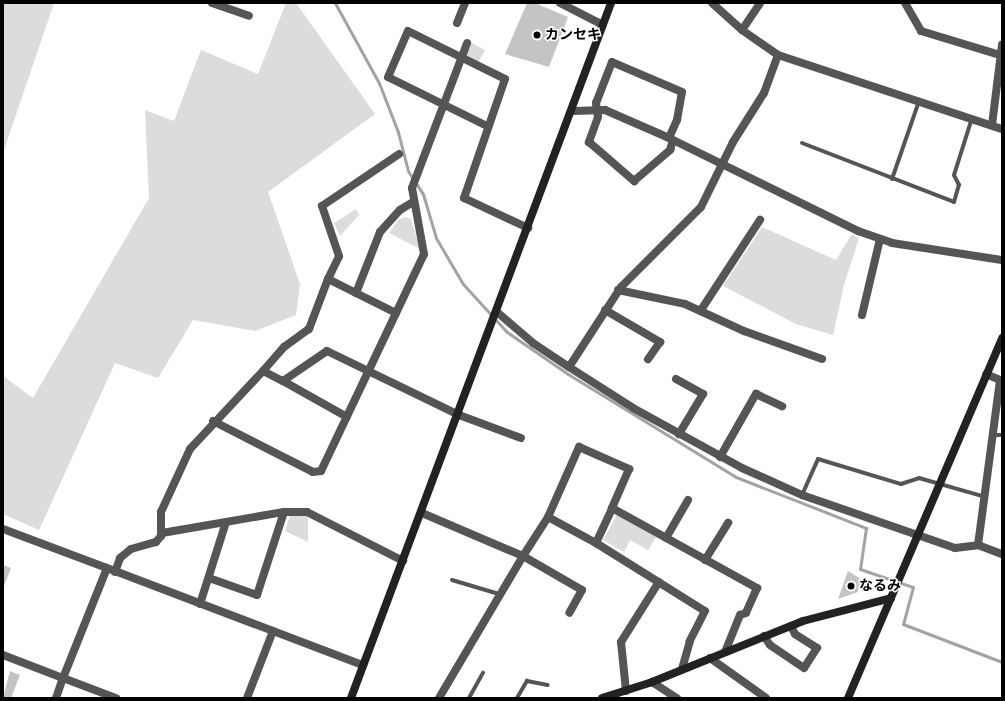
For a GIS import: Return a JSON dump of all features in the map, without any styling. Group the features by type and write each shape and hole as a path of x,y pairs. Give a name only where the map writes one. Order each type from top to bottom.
{"street":[{"path":"212,3 248,16"},
{"path":"457,23 465,3"},
{"path":"560,3 603,25"},
{"path":"351,698 459,415 611,3"},
{"path":"712,3 742,30 778,55 992,124 1002,129"},
{"path":"742,30 760,3"},
{"path":"905,3 921,31 1000,55"},
{"path":"487,126 505,79 408,31 388,77 490,128 464,198 528,228"},
{"path":"213,421 318,472 321,472 424,254 413,202 412,188 442,104 467,43"},
{"path":"992,124 1002,45"},
{"path":"569,367 618,290 701,207 721,164 764,93 778,55"},
{"path":"612,62 682,92 677,120 671,139 670,150 634,181 589,142 598,117 596,108 612,62"},
{"path":"572,111 596,108 671,139 858,231 880,239 1002,260"},
{"path":"115,572 120,558 131,549 156,542 162,533 161,512 190,449 213,421 284,347 309,329 328,279 340,256 322,206 399,154"},
{"path":"356,293 380,232 400,210 413,202"},
{"path":"701,310 760,220"},
{"path":"862,315 880,239"},
{"path":"328,279 396,313"},
{"path":"618,290 685,304 701,310 744,331 822,359"},
{"path":"605,310 660,342 648,359"},
{"path":"497,312 533,343 569,367 679,434 720,457 802,495 955,548 978,545 1002,554"},
{"path":"848,698 1002,338"},
{"path":"284,381 327,351 459,415 522,438"},
{"path":"262,371 284,381 347,417"},
{"path":"978,545 982,496 998,435 1000,380 986,374"},
{"path":"676,379 702,394 679,434"},
{"path":"720,457 756,394 782,406"},
{"path":"439,698 477,638 499,594 548,516 579,447 629,469 596,543"},
{"path":"666,538 688,500"},
{"path":"612,508 757,588 746,613 740,615 725,652"},
{"path":"162,533 284,512 307,512 403,560"},
{"path":"209,578 257,595 284,512"},
{"path":"422,513 523,556 582,590 570,613"},
{"path":"548,516 596,543 705,611 690,641 682,669"},
{"path":"200,604 226,522"},
{"path":"705,560 728,523"},
{"path":"3,529 363,665"},
{"path":"56,698 107,568"},
{"path":"626,691 621,642 658,582"},
{"path":"602,698 652,682 791,626 854,606 891,598"},
{"path":"764,636 770,645 804,668 817,648 795,634 791,626"},
{"path":"247,698 273,631"},
{"path":"3,655 116,698"},
{"path":"710,658 766,698"},
{"path":"652,682 677,698"}],"lane":[{"path":"892,179 919,101"},
{"path":"802,143 954,202 959,185 954,175 972,118"},
{"path":"802,495 818,459 901,484 919,478 938,485 982,496"},
{"path":"452,580 499,594"},
{"path":"469,698 483,673"},
{"path":"518,698 527,681 548,685"}],"shaded area":[{"path":"3,3 54,3 3,153"},
{"path":"286,3 296,3 375,114 268,192 300,284 296,315 255,331 193,320 158,378 115,363 39,530 3,514 3,376 33,398 149,198 145,110 174,121 201,50 258,74"},
{"path":"470,42 485,50 478,62 463,54"},
{"path":"356,209 359,215 340,236 334,223"},
{"path":"405,217 411,219 420,249 389,233 398,220"},
{"path":"762,227 836,260 852,234 859,238 844,285 833,335 796,324 723,286"},
{"path":"308,514 308,542 285,531 290,515"},
{"path":"617,515 656,537 648,550 630,540 624,552 603,540"}],"building":[{"name":"カンセキ","path":"527,3 535,3 568,17 549,67 505,54"},
{"path":"3,565 11,568 3,589"},
{"name":"なるみ","path":"848,571 861,579 858,592 838,599"},
{"path":"10,671 20,675 11,698 3,698"}],"waterway":[{"path":"335,3 379,83 398,132 408,171 423,194 436,238 463,284 507,332 568,374 736,477 866,528 860,569 913,587 903,624 1002,662"}],"place":[{"name":"カンセキ","path":"537,35"},
{"name":"なるみ","path":"851,586"}]}
